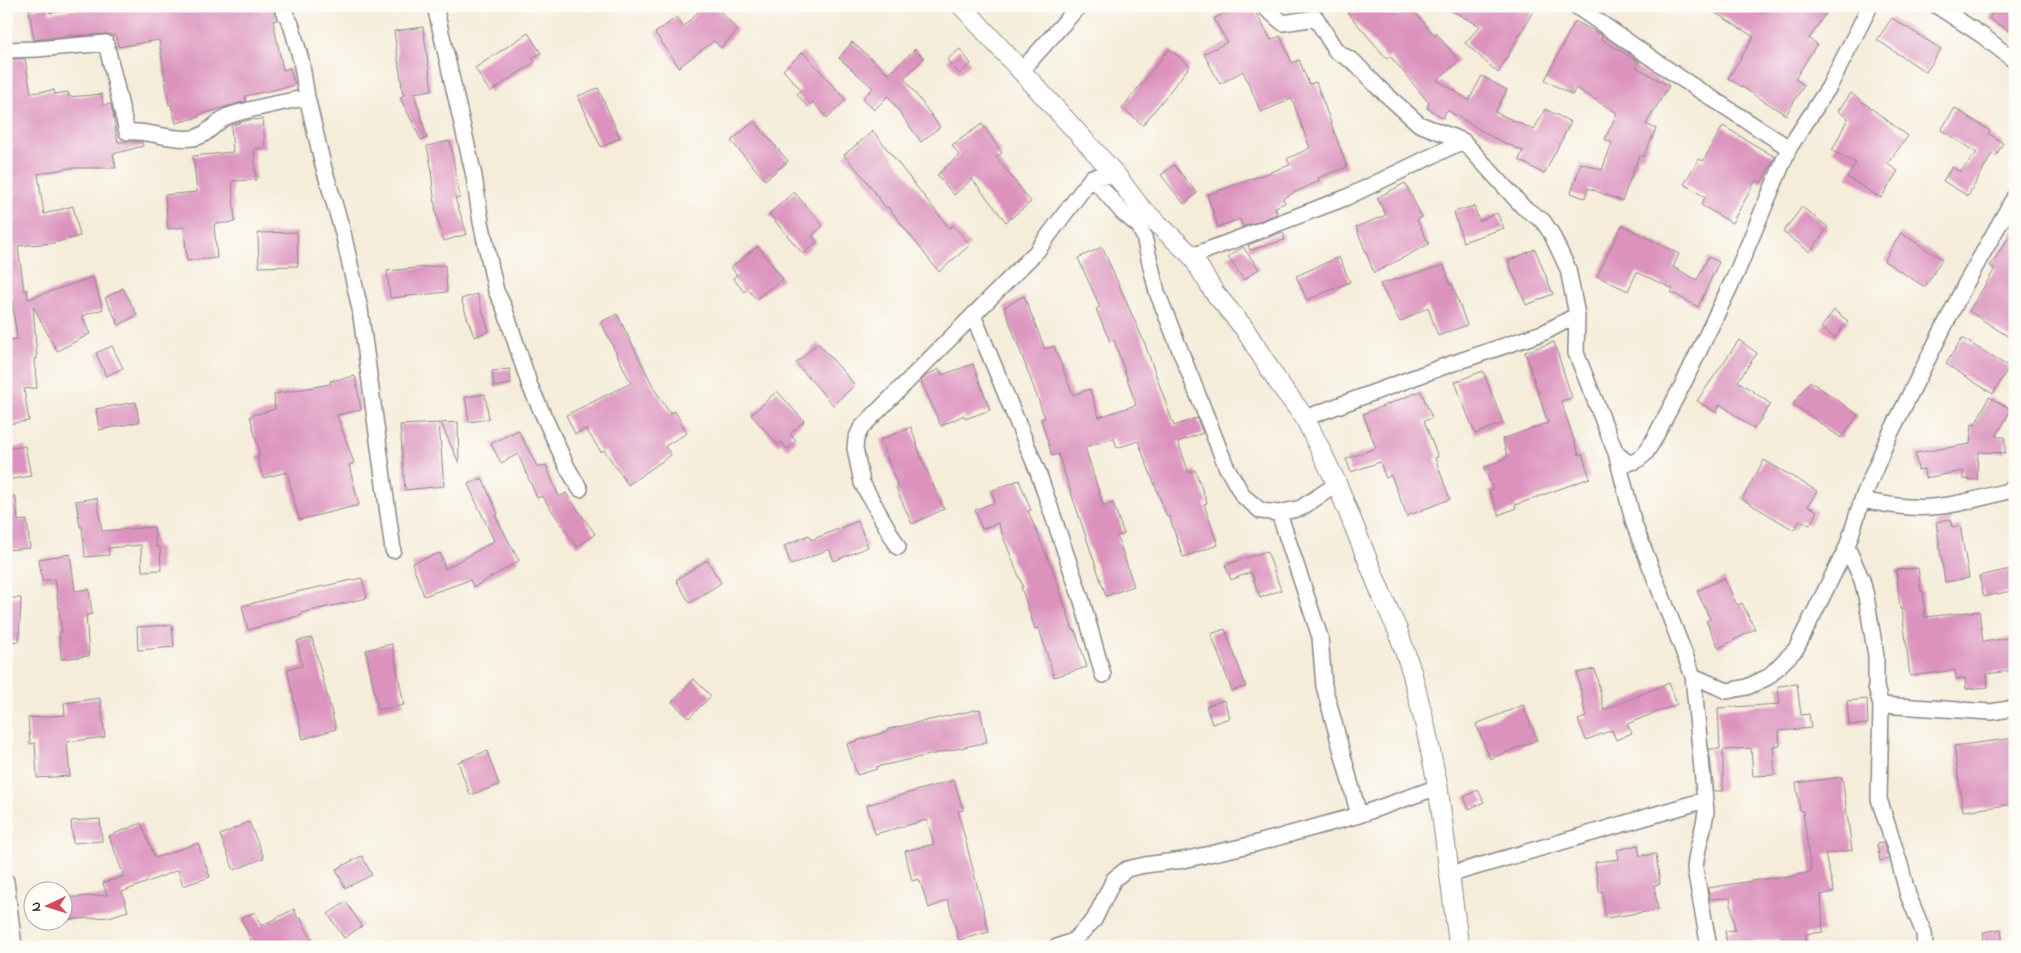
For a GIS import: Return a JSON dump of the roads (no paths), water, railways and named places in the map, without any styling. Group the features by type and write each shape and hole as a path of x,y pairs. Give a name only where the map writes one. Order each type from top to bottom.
{"street":[{"path":"281,6 291,24 323,165 343,233 360,309 393,550"},
{"path":"435,6 474,176 481,222 496,291 504,307 530,386 567,467 580,489"},
{"path":"962,6 1116,175 1140,207 1192,256 1214,292 1244,328 1278,382 1305,418 1337,484 1398,631 1409,664 1425,725 1438,787 1448,875 1459,947"},
{"path":"1022,70 1079,6"},
{"path":"1263,6 1283,23 1319,12 1336,51 1354,62 1378,88 1419,124 1462,141 1524,207 1543,222 1552,233 1568,269 1577,315 1576,353 1616,453 1634,524 1693,676 1706,800 1705,822 1696,856 1695,869 1710,947"},
{"path":"1576,6 1679,77 1789,148"},
{"path":"1616,453 1628,464 1645,454 1653,441 1685,380 1736,274 1789,148 1829,87 1870,6"},
{"path":"1937,6 1983,36 2015,61"},
{"path":"6,50 37,50 106,43 127,132 194,138 213,128 226,117 307,97"},
{"path":"1192,256 1345,198 1462,141"},
{"path":"898,547 862,483 855,448 856,439 861,428 1037,251 1092,177 1116,175"},
{"path":"1092,177 1123,213 1139,226 1144,237 1157,292 1230,474 1243,496 1261,511 1279,513 1301,508 1337,484"},
{"path":"1693,676 1727,691 1747,687 1768,677 1796,649 1847,547 1862,500 1888,438 1926,359 1982,253 2015,196"},
{"path":"974,315 1038,472 1082,601 1103,675"},
{"path":"1305,418 1445,366 1545,332 1577,315"},
{"path":"1862,500 1909,508 1967,501 2015,489"},
{"path":"1279,513 1320,637 1324,686 1358,815"},
{"path":"1847,547 1862,580 1876,656 1876,687 1881,705 1879,799 1908,895 1924,932 1925,947"},
{"path":"1881,705 1991,712 2015,708"},
{"path":"1057,947 1073,941 1094,920 1114,879 1127,869 1183,860 1254,844 1338,819 1358,815 1438,787"},
{"path":"1448,875 1706,800"},
{"path":"6,881 14,947"}]}
